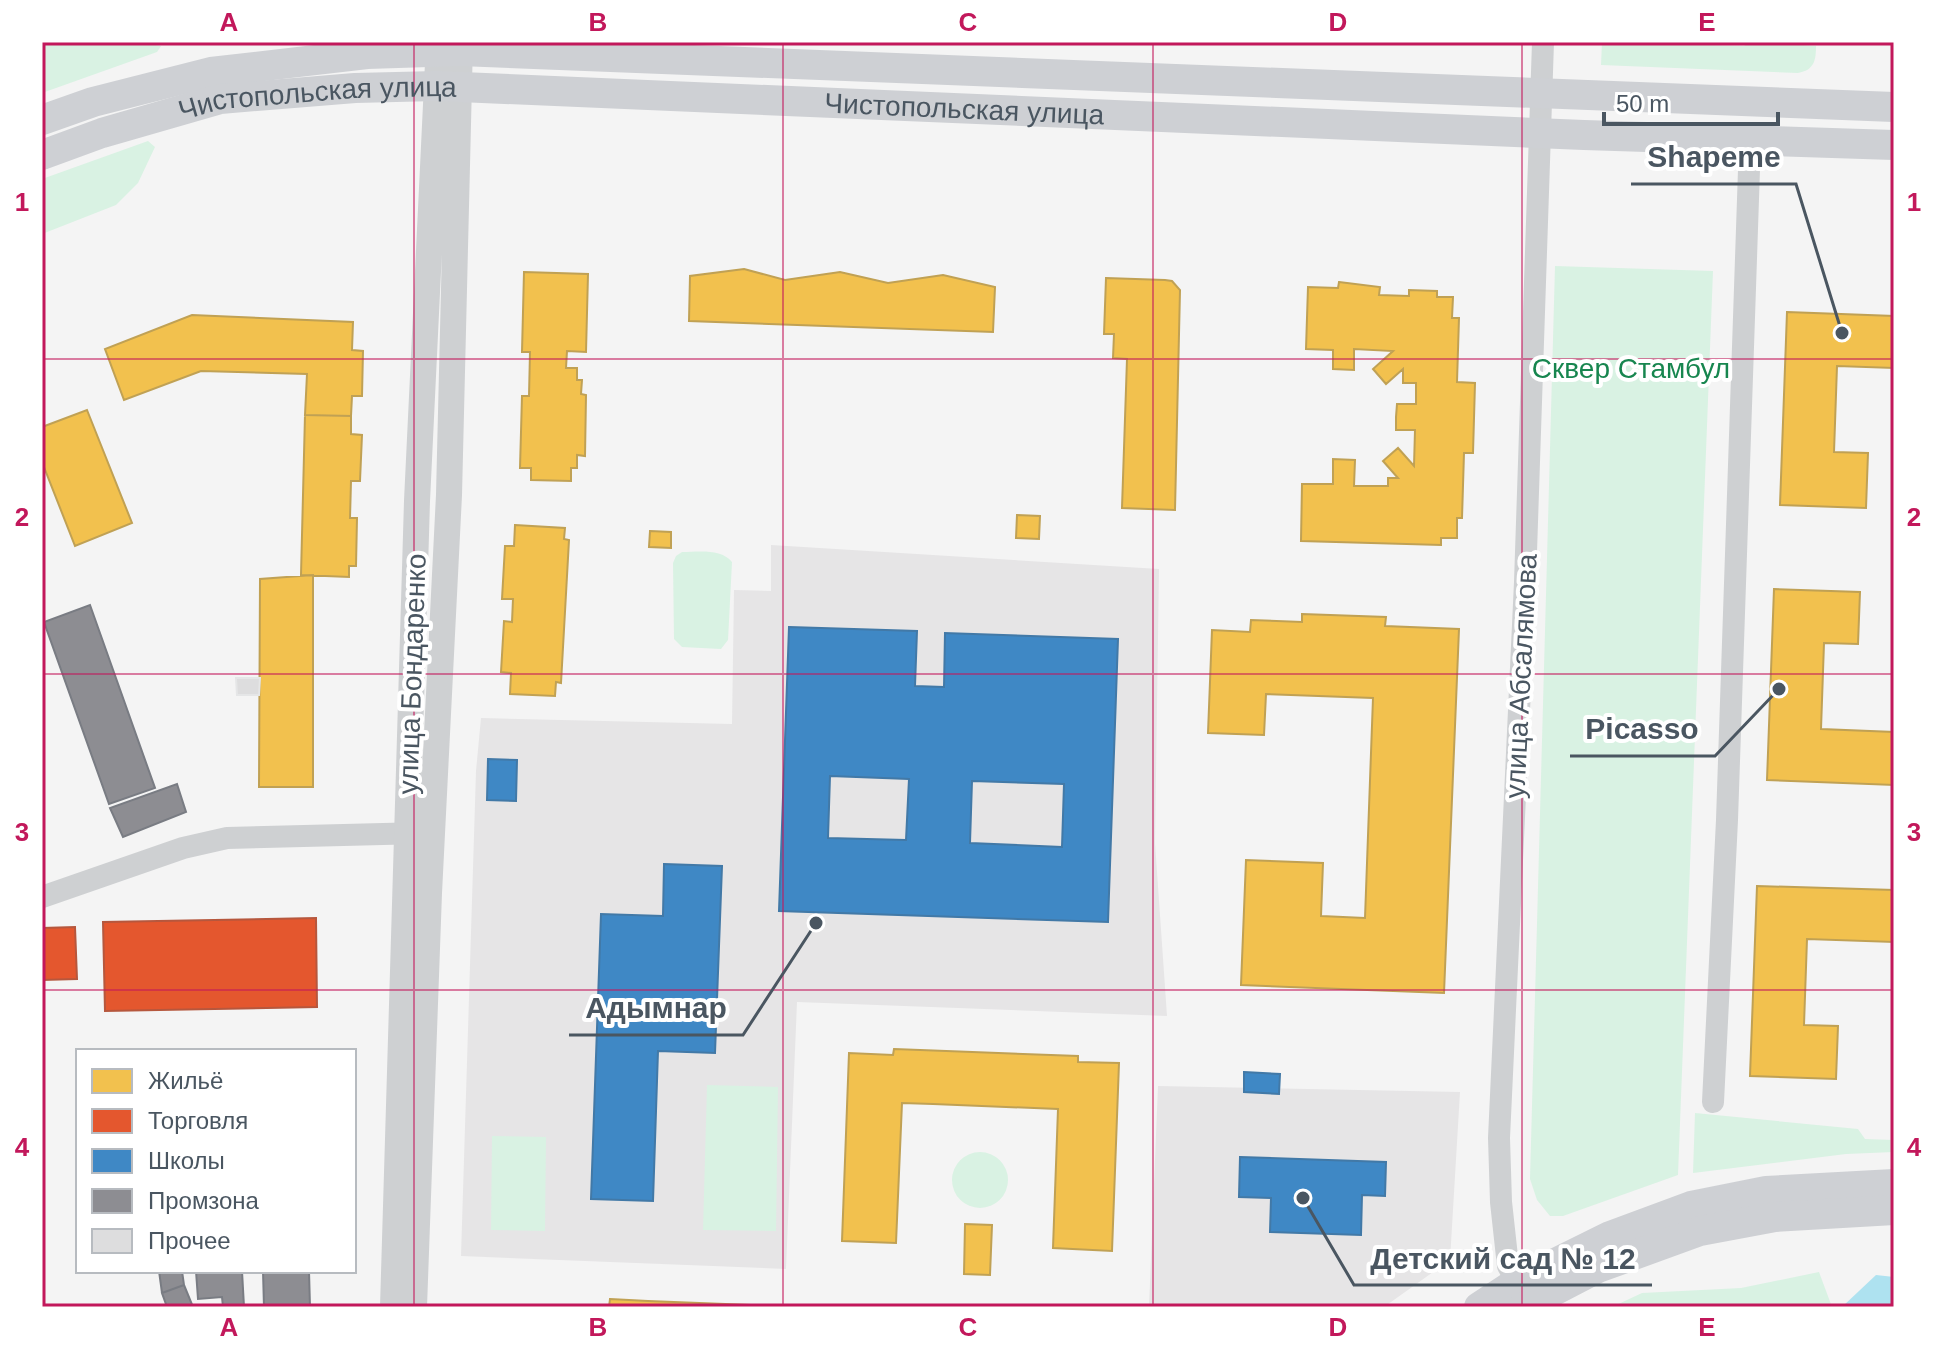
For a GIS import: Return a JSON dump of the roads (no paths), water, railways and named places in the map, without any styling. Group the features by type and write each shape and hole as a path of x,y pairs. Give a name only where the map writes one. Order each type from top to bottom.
{"main road":[{"name":"Чистопольская улица","path":"42,120 93,102 211,72 449,47 1894,107"},
{"name":"Чистопольская улица","path":"42,155 102,133 220,99 355,88 448,86 1541,133 1894,145"},
{"path":"1523,1297 1610,1236 1691,1206 1766,1191 1894,1184"},
{"path":"1479,1307 1523,1297 1700,1231 1775,1217 1894,1210"}],"street":[{"name":"улица Абсалямова","path":"1523,1297 1508,1266 1501,1202 1499,1138 1525,582 1543,42"},
{"name":"улица Бондаренко","path":"414,1307 420,833 417,501 449,47"},
{"path":"1713,1102 1727,820 1750,140"},
{"name":"улица Бондаренко","path":"393,1307 420,833"},
{"path":"42,897 183,848 227,838 420,833"}],"water":[{"path":"1876,1275 1894,1277 1894,1307 1842,1307"}],"place":[{"name":"Shapeme","path":"1842,333"},
{"name":"Picasso","path":"1779,689"},
{"name":"Адымнар","path":"816,923"},
{"name":"Детский сад № 12","path":"1303,1198"}],"park label":[{"name":"Сквер Стамбул","path":"1631,368"}]}
